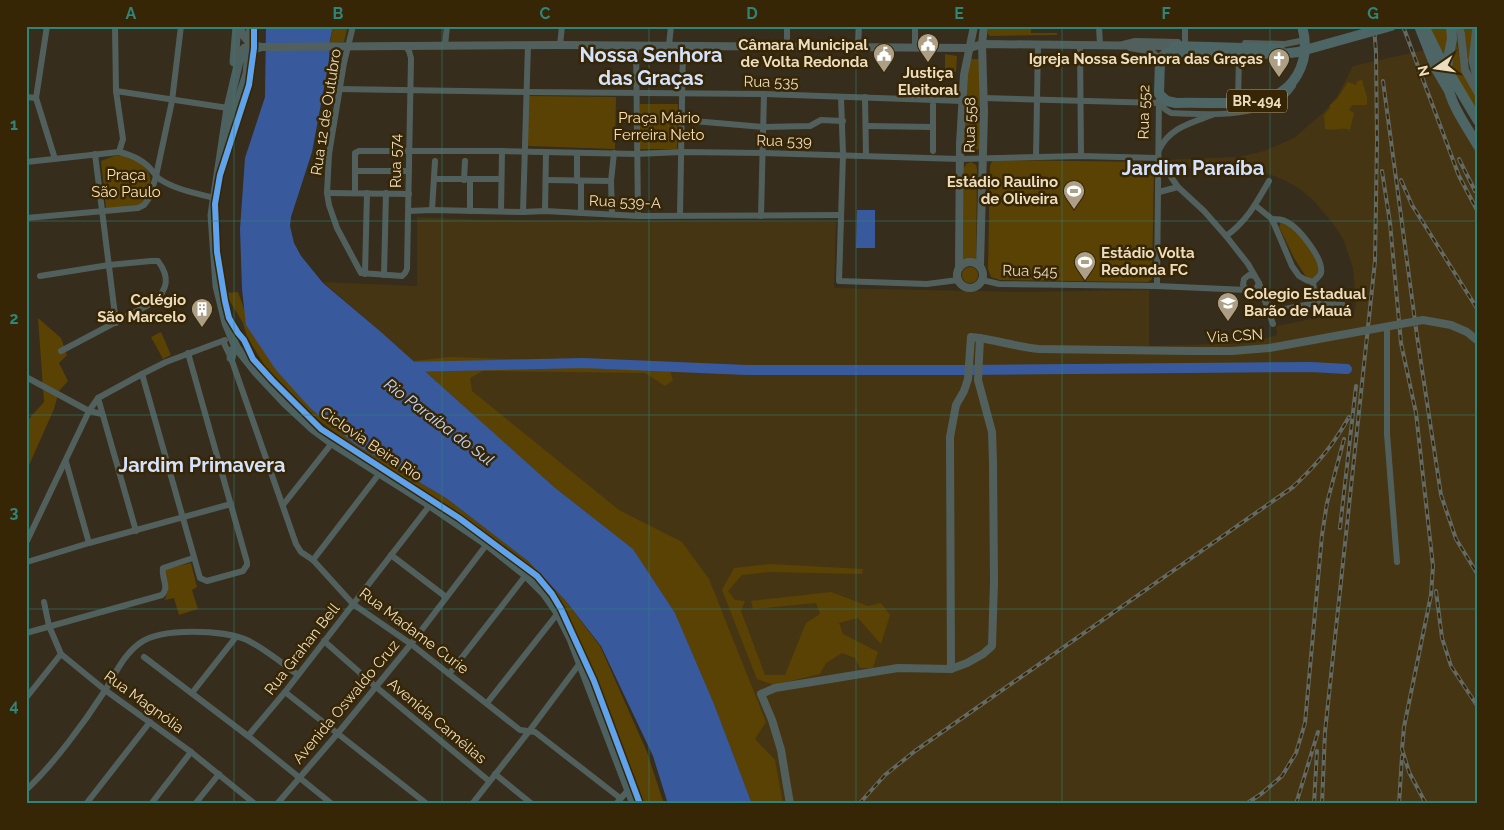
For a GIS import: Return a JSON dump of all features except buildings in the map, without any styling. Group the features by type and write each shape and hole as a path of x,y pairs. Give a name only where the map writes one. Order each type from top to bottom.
{"main road":[{"path":"239,26 237,60 214,198 213,242 217,286 227,338 285,403 313,429 487,544 526,575 544,593 558,613 580,662 634,804"},
{"path":"219,168 244,84 249,59 251,26"},
{"name":"BR-494","path":"1159,98 1174,103 1238,102 1258,101 1272,96 1283,90 1298,75 1304,57 1305,40 1302,26"},
{"path":"1160,59 1169,49 1183,47 1280,49 1312,44 1376,26"},
{"path":"1183,47 1294,53 1311,50 1391,26"},
{"path":"1419,26 1436,69 1478,137"},
{"path":"1425,26 1438,54 1478,121"},
{"path":"1450,26 1452,40 1447,69 1449,91 1455,108 1478,146"},
{"path":"1477,26 1473,58 1477,78"},
{"path":"237,60 257,45"},
{"name":"Rua 552","path":"1159,98 1160,59"},
{"path":"231,358 236,347"}],"street":[{"path":"47,26 36,98 55,159"},
{"path":"115,26 116,91 123,139 119,152"},
{"path":"26,218 103,212 138,208 144,205 150,197 156,176 172,101 181,26"},
{"path":"239,26 244,38 257,45 858,46 970,48 982,44 1038,44 1120,45 1169,49 1184,56 1304,57"},
{"name":"Rua 12 de Outubro","path":"353,26 339,89 329,154 327,193 331,216 358,269 365,274"},
{"path":"445,45 447,26"},
{"path":"560,45 562,26"},
{"path":"669,46 670,26"},
{"path":"787,26 787,46"},
{"path":"858,46 859,26"},
{"path":"915,47 916,26"},
{"name":"Rua 558","path":"980,266 978,158 984,98 982,44 984,26"},
{"path":"1098,26 1100,45"},
{"path":"1183,47 1185,26"},
{"path":"1458,26 1461,34 1464,67 1478,93"},
{"path":"973,30 982,44"},
{"path":"959,267 969,262 977,264 983,273 982,280 971,288 963,286 958,280 957,271 959,267 960,144 965,64 973,30"},
{"path":"1120,45 1135,41 1183,47 1285,44 1305,40"},
{"path":"1036,157 1038,44"},
{"path":"524,212 528,45"},
{"path":"1080,45 1081,156"},
{"path":"1120,45 1153,52 1160,59"},
{"name":"Rua 574","path":"384,275 402,276 407,269 411,55 404,46"},
{"path":"636,46 638,216"},
{"path":"680,215 683,46"},
{"path":"1238,102 1239,56"},
{"path":"1477,78 1476,64 1478,56"},
{"path":"984,98 1080,101 1159,98 1166,110 1171,112 1215,114 1249,110 1278,101 1292,88 1298,75"},
{"name":"Rua 535","path":"339,89 764,94 963,101"},
{"path":"116,91 228,108"},
{"path":"760,216 764,94"},
{"path":"26,97 36,98"},
{"path":"841,97 843,155 839,281 927,284 958,280"},
{"path":"866,97 866,156"},
{"name":"Rua 552","path":"1157,286 1159,98"},
{"path":"933,105 933,151"},
{"path":"1215,114 1182,126 1174,131 1164,143 1158,155 1178,187 1204,211 1248,264 1259,283 1273,324"},
{"path":"682,120 763,127 810,126 821,120 843,120"},
{"path":"866,126 933,127"},
{"path":"960,144 967,155 978,158"},
{"name":"Rua 539","path":"356,170 355,154 359,151 408,150 614,154 682,152 763,153 960,158 1158,155"},
{"path":"501,212 502,151"},
{"path":"26,162 119,152 131,154 147,166 156,176 181,189 214,198"},
{"path":"545,211 546,152"},
{"path":"577,153 581,213"},
{"path":"96,154 116,323"},
{"path":"612,214 614,154"},
{"path":"432,210 435,161"},
{"path":"466,161 470,211"},
{"path":"355,192 356,170 409,171"},
{"path":"434,179 501,180"},
{"path":"546,180 612,181"},
{"path":"1226,236 1242,224 1256,206 1269,181"},
{"path":"1159,192 1178,187"},
{"path":"327,193 408,194"},
{"path":"367,193 365,274 384,275 386,193"},
{"path":"1256,206 1272,219 1292,266 1299,276 1313,282"},
{"name":"Rua 539-A","path":"409,211 545,211 638,216 841,216"},
{"path":"1272,219 1286,221 1308,241 1321,270 1319,276 1313,282"},
{"path":"40,276 109,265 158,261 166,276 165,288 161,296 154,302 61,351"},
{"path":"1248,264 1245,279 1250,290 1263,298"},
{"path":"1245,279 1249,275 1255,276"},
{"name":"Rua 545","path":"1228,288 1245,279"},
{"name":"Rua 545","path":"982,280 999,284 1157,286 1250,290"},
{"path":"1313,282 1316,303"},
{"path":"1250,290 1258,287 1259,283"},
{"path":"1269,312 1316,303 1343,305"},
{"name":"Via CSN","path":"964,391 968,379 971,338 984,338 1024,348 1039,349 1232,351 1269,348 1418,321 1440,322 1462,330 1478,341"},
{"path":"1387,326 1387,434 1397,562"},
{"path":"26,543 89,411 98,398 142,374 227,338"},
{"name":"Rua Madame Curie","path":"227,338 231,358 296,544 301,552 313,560 353,604 411,644 520,730 535,732 618,801"},
{"path":"790,804 781,750 772,720 761,694 775,688 898,668 951,669 975,659 992,646 994,582 992,432 978,380 979,353 984,338"},
{"path":"142,374 200,578 207,580 243,571 246,568 247,562 188,353"},
{"path":"26,377 68,401 89,411 102,414"},
{"path":"951,669 950,437 956,405 964,391 980,392"},
{"path":"98,398 136,531"},
{"path":"283,506 332,443"},
{"path":"66,462 89,543"},
{"path":"313,560 380,474"},
{"path":"27,563 89,543 231,504"},
{"name":"Rua Grahan Bell","path":"248,736 285,692 430,505"},
{"name":"Avenida Oswaldo Cruz","path":"277,804 411,644 487,544"},
{"path":"391,554 446,597"},
{"path":"26,633 162,595 166,591 163,568 193,558"},
{"path":"449,674 526,575"},
{"name":"Rua Magnólia","path":"44,602 49,626 61,654 105,690 191,752 255,804"},
{"path":"487,704 558,613"},
{"path":"26,790 66,743 105,690 126,656 140,643 151,637 163,633 190,631 236,637 247,640 298,675"},
{"path":"192,693 236,637"},
{"name":"Avenida Camélias","path":"324,641 489,781"},
{"path":"26,698 61,654"},
{"path":"144,657 248,736 332,804"},
{"path":"472,804 580,662"},
{"path":"285,692 427,804"},
{"path":"86,804 150,722"},
{"path":"151,804 191,752"},
{"path":"195,804 219,774"},
{"name":"Avenida Camélias","path":"495,774 532,804"},
{"path":"618,801 629,789"}],"shaded area":[{"path":"1417,26 1478,26 1478,50 1432,70 1478,155 1478,804 752,804 714,704 554,487 323,282 417,286 417,217 486,220 836,222 834,288 1018,292 1149,290 1149,346 1249,343 1277,335 1276,326 1322,317 1354,314 1356,304 1353,268 1343,239 1314,201 1300,189 1286,181 1272,175 1231,166 1167,169 1163,160 1238,157 1264,151 1294,138 1324,112 1338,95 1353,66 1425,50"}],"green space":[{"path":"333,26 348,26 344,42 330,43"},
{"path":"988,26 1031,26 1031,33 1057,33 1057,35 990,36 988,34"},
{"path":"1428,26 1451,26 1461,67 1478,99 1478,115"},
{"path":"1462,26 1475,26 1471,61 1468,61 1466,40"},
{"path":"945,54 957,56 956,72 954,72 954,68 948,68 948,72 945,72"},
{"path":"969,59 979,59 981,100 979,148 971,153 966,150 964,144 966,75"},
{"path":"1362,80 1367,97 1367,105 1352,105 1349,110 1354,113 1350,130 1325,129 1324,115 1330,108 1330,105 1337,99 1348,82 1356,85 1357,81"},
{"path":"528,96 616,97 615,149 528,146"},
{"name":"Praça Mário Ferreira Neto","path":"640,104 678,104 677,149 640,149"},
{"name":"Praça São Paulo","path":"127,155 142,165 149,173 150,190 146,200 138,207 106,208 101,161 114,156"},
{"path":"992,161 1151,162 1154,170 1152,279 1148,282 1000,280 991,277 988,269 990,166"},
{"path":"971,162 976,165 977,169 976,260 963,260 964,168 966,164"},
{"path":"1282,220 1302,236 1314,256 1321,272 1312,279 1308,280 1294,258 1279,227"},
{"path":"970,267 978,275 970,283 962,275"},
{"path":"238,292 248,320 311,409 356,445 446,498 528,561 565,600 600,646 647,752 664,804 639,804 594,681 562,611 552,594 537,576 378,465 308,412 265,366 247,337 243,323 225,293"},
{"path":"38,318 61,338 67,355 59,363 68,381 59,391 54,409 26,472 26,422 44,402"},
{"path":"161,332 171,355 163,359 151,337"},
{"path":"450,357 668,364 673,380 665,386 645,373 483,371 470,378 472,391 619,510 682,542 709,579 766,722 755,739 775,760 783,804 752,804 714,704 675,613 633,549 554,487 413,361"},
{"path":"191,563 197,587 192,590 198,609 179,615 174,598 165,600 168,591 165,573 166,569"},
{"path":"770,564 863,569 862,574 769,572 742,575 728,591 735,600 745,601 741,611 765,675 785,675 806,623 820,614 816,603 753,609 751,601 831,592 868,606 881,603 890,615 881,644 858,618 839,623 843,634 878,652 873,668 860,668 855,658 842,653 826,663 820,674 774,685 757,679 722,590 734,568"}],"water":[{"name":"Rio Paraíba do Sul","path":"266,26 333,26 329,61 312,152 291,217 290,226 294,243 301,256 323,283 381,332 554,487 633,549 675,613 714,704 752,804 668,804 653,756 601,646 565,600 528,561 446,498 356,445 311,409 276,370 246,325 242,289 240,229 245,158 265,97"},
{"path":"857,210 875,210 875,248 856,248"}],"waterway":[{"path":"405,367 583,363 747,370 1311,367 1347,369"}],"railway":[{"path":"1322,804 1325,732 1375,261 1377,142 1374,26"},
{"path":"1403,26 1459,176 1478,212"},
{"path":"1383,81 1417,336 1441,495 1456,539 1478,575"},
{"path":"1459,159 1475,191"},
{"path":"1382,171 1390,223 1401,343 1416,413 1433,566 1431,595 1404,727 1402,749 1409,772 1426,804"},
{"path":"1401,180 1412,205 1478,310"},
{"path":"1340,528 1356,386"},
{"path":"859,804 885,775 915,751 1293,487 1324,454 1349,417"},
{"path":"1246,804 1282,776 1296,753 1305,723 1322,535 1327,503 1344,439"},
{"path":"1436,591 1442,638 1451,666 1478,707"},
{"path":"1296,804 1318,732"},
{"path":"1314,804 1317,751"},
{"path":"1399,804 1402,756"}],"cycle path":[{"name":"Ciclovia Beira Rio","path":"254,26 254,48 249,85 220,175 215,204 217,252 229,318 244,340 253,359 321,429 459,518 537,576 552,594 561,609 594,681 640,804"}],"place":[{"name":"Justiça Eleitoral","path":"928,63"},
{"name":"Câmara Municipal de Volta Redonda","path":"884,73"},
{"name":"Igreja Nossa Senhora das Graças","path":"1279,78"},
{"name":"Estádio Raulino de Oliveira","path":"1074,210"},
{"name":"Estádio Volta Redonda FC","path":"1085,281"},
{"name":"Colegio Estadual Barão de Mauá","path":"1228,322"},
{"name":"Colégio São Marcelo","path":"202,328"}],"district":[{"name":"Nossa Senhora das Graças","path":"651,66"},
{"name":"Jardim Paraíba","path":"1193,168"},
{"name":"Jardim Primavera","path":"202,465"}]}
